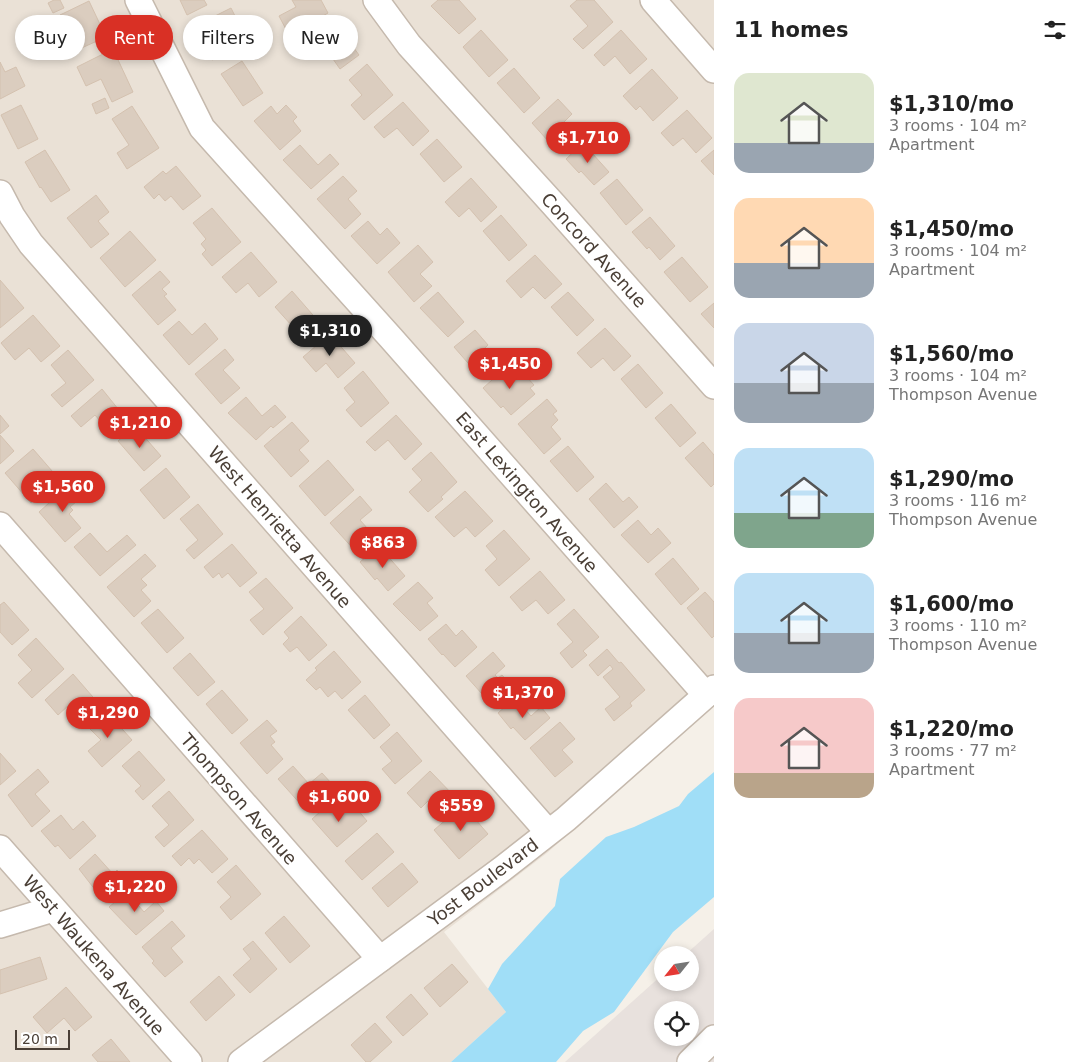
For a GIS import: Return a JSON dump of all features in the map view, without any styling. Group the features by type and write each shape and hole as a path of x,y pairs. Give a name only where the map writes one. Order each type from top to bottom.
{"street":[{"name":"East Lexington Avenue","path":"138,0 202,128 710,692"},
{"name":"Concord Avenue","path":"376,0 409,45 714,386"},
{"path":"652,0 714,70"},
{"name":"West Henrietta Avenue","path":"0,193 12,216 31,244 548,832"},
{"name":"Thompson Avenue","path":"0,525 380,959"},
{"name":"Yost Boulevard","path":"241,1062 502,869 573,813 710,692"},
{"name":"West Waukena Avenue","path":"0,848 189,1062"},
{"path":"0,925 53,909"},
{"path":"690,1062 714,1038"}],"shaded area":[{"path":"0,0 714,0 714,705 547,853 444,932 506,1012 451,1062 0,1062"},
{"path":"714,929 714,1062 565,1062 654,982 654,991 699,991 699,946 695,946"}],"water":[{"path":"714,772 714,897 673,932 663,946 654,946 654,958 614,1012 583,1031 556,1062 451,1062 506,1012 488,989 502,964 555,906 560,879 606,837 634,827 679,806 688,794"}],"building":[{"path":"60,0 64,8 53,13 48,3"},
{"path":"180,0 204,0 207,5 187,15"},
{"path":"292,0 321,0 328,13 324,15 283,15 283,24 279,16 296,7"},
{"path":"438,0 459,0 476,19 459,34 431,6"},
{"path":"577,0 594,0 613,22 583,49 573,39 588,26 570,6"},
{"path":"89,1 96,15 95,42 85,46 85,15 60,15"},
{"path":"231,8 234,15 217,15"},
{"path":"481,30 508,60 489,77 463,47"},
{"path":"621,30 647,59 630,74 615,56 604,66 594,55"},
{"path":"95,58 95,60 118,60 133,92 112,102 101,79 86,86 77,67"},
{"path":"334,60 352,60 340,69"},
{"path":"242,61 263,93 243,106 221,74"},
{"path":"0,62 5,72 16,67 25,86 0,99"},
{"path":"367,64 393,95 364,120 351,105 362,95 349,80"},
{"path":"514,68 540,98 524,113 497,83"},
{"path":"652,69 678,98 653,121 640,106 636,110 623,96"},
{"path":"105,98 109,108 96,114 92,104"},
{"path":"558,99 572,114 563,123 574,136 557,151 532,123"},
{"path":"403,102 429,131 413,146 397,128 384,138 374,127"},
{"path":"21,105 38,139 18,149 1,115"},
{"path":"286,105 297,117 293,121 301,131 280,150 254,121 271,106 277,114"},
{"path":"132,106 159,148 127,169 117,153 129,145 112,119"},
{"path":"687,110 712,138 696,153 683,138 673,146 661,133"},
{"path":"437,139 462,167 444,182 420,154"},
{"path":"583,143 609,172 594,185 566,159"},
{"path":"300,145 318,165 330,154 339,164 311,189 283,160"},
{"path":"45,150 70,190 51,202 40,188 25,162"},
{"path":"714,150 714,175 701,161"},
{"path":"176,166 201,196 183,210 171,196 165,201 159,194 154,199 144,187 163,171 166,174"},
{"path":"343,176 357,191 348,199 361,214 345,229 317,199"},
{"path":"471,178 497,207 481,222 469,208 459,217 445,202"},
{"path":"617,179 643,210 626,225 600,193"},
{"path":"96,195 109,212 98,221 109,234 91,248 67,218"},
{"path":"212,208 241,242 212,266 202,254 206,250 201,244 206,239 193,223"},
{"path":"501,215 527,245 509,261 483,231"},
{"path":"650,217 675,246 660,260 632,232"},
{"path":"368,221 380,235 387,228 400,243 377,264 351,236"},
{"path":"130,231 156,260 125,287 100,258"},
{"path":"418,245 433,262 420,274 432,286 414,302 388,272"},
{"path":"251,252 277,282 259,297 248,283 236,293 222,277"},
{"path":"535,255 562,284 545,299 533,287 521,298 506,281"},
{"path":"682,257 708,287 690,302 664,272"},
{"path":"160,271 170,282 162,289 167,294 164,296 176,310 158,325 132,295"},
{"path":"0,280 24,308 0,328"},
{"path":"292,291 319,322 302,337 275,307"},
{"path":"438,292 464,322 448,337 420,308"},
{"path":"568,292 594,320 577,336 551,307"},
{"path":"714,303 714,328 701,314"},
{"path":"33,315 60,346 41,362 29,348 15,360 1,343"},
{"path":"179,321 192,335 205,323 218,339 189,365 163,335"},
{"path":"605,328 631,356 614,371 603,358 591,368 577,353"},
{"path":"475,330 488,345 485,348 498,363 481,378 454,347"},
{"path":"330,334 355,363 338,378 326,363 316,372 303,357"},
{"path":"225,349 234,360 223,370 240,388 221,404 195,374"},
{"path":"68,350 94,380 62,407 51,395 66,383 51,365"},
{"path":"510,364 520,377 524,374 534,385 530,388 535,394 511,415 503,406 501,408 483,388"},
{"path":"638,364 663,393 646,408 621,379"},
{"path":"363,371 389,403 361,427 346,410 355,402 344,388"},
{"path":"102,389 127,420 111,434 95,415 81,427 71,416"},
{"path":"246,397 262,416 275,405 286,417 273,428 271,426 256,440 228,413"},
{"path":"547,399 557,411 553,414 558,420 551,427 561,439 544,454 518,424"},
{"path":"671,404 696,433 680,447 655,418"},
{"path":"0,415 9,426 0,434"},
{"path":"396,415 422,444 405,460 388,440 375,451 366,442"},
{"path":"292,422 309,441 299,450 309,461 291,477 264,446"},
{"path":"135,426 161,456 144,471 118,441"},
{"path":"0,435 14,451 0,464"},
{"path":"703,442 714,455 714,484 711,487 685,458"},
{"path":"568,446 594,477 577,492 550,461"},
{"path":"33,449 59,479 31,503 5,473"},
{"path":"431,452 457,482 441,497 443,499 428,512 409,492 422,480 412,469"},
{"path":"328,460 354,490 325,516 299,486"},
{"path":"166,468 190,497 164,519 140,490"},
{"path":"71,483 83,496 70,507 73,510 69,514 81,528 65,542 39,512"},
{"path":"606,483 623,502 629,497 638,507 614,528 589,499"},
{"path":"465,491 493,521 475,537 466,527 454,537 435,517"},
{"path":"360,496 372,510 360,520 375,537 357,553 330,523"},
{"path":"198,504 223,534 194,559 186,550 198,540 180,519"},
{"path":"638,520 651,535 658,528 671,543 648,563 621,535"},
{"path":"504,530 530,559 499,586 485,570 497,559 486,546"},
{"path":"90,533 107,552 127,535 136,545 100,576 74,547"},
{"path":"232,544 257,573 240,587 228,573 222,578 219,573 213,578 204,567"},
{"path":"379,546 405,576 388,591 377,578 375,580 360,562"},
{"path":"145,554 156,566 141,579 147,585 141,590 151,601 134,617 107,587"},
{"path":"673,558 699,589 681,605 655,574"},
{"path":"540,571 565,600 548,614 536,600 522,611 510,597"},
{"path":"266,578 293,608 263,635 250,620 264,609 249,592"},
{"path":"418,582 433,598 427,603 438,616 420,631 393,604"},
{"path":"705,592 714,602 714,636 712,638 687,608"},
{"path":"4,602 29,630 12,645 0,632 0,605"},
{"path":"158,609 184,638 167,653 141,623"},
{"path":"574,609 599,637 583,651 587,655 572,668 560,653 573,642 557,624"},
{"path":"301,616 327,645 309,661 297,647 290,652 283,644 289,638 284,632"},
{"path":"446,624 456,636 462,630 477,647 455,667 428,639"},
{"path":"36,638 64,669 32,698 18,683 32,670 18,655"},
{"path":"607,649 645,690 630,703 632,706 614,721 605,709 620,697 603,677 613,669 610,665 598,676 589,665"},
{"path":"334,651 361,682 342,699 335,691 328,697 320,687 316,690 306,680 317,670 315,668"},
{"path":"493,652 505,666 495,675 498,678 502,675 512,686 491,704 466,676"},
{"path":"190,653 215,682 198,696 173,668"},
{"path":"73,674 99,704 81,719 69,705 58,715 45,700"},
{"path":"222,690 248,720 232,734 206,704"},
{"path":"365,695 390,725 374,739 348,710"},
{"path":"515,698 531,716 541,707 550,718 525,740 513,727 511,729 498,713"},
{"path":"106,711 132,740 102,767 88,751 101,740 88,727"},
{"path":"267,720 277,731 270,736 275,742 271,745 283,759 267,774 240,743"},
{"path":"560,722 575,739 562,750 573,762 555,777 530,748"},
{"path":"397,732 422,761 395,784 382,769 392,761 380,747"},
{"path":"139,751 165,780 143,800 135,791 141,786 122,766"},
{"path":"0,753 16,771 0,785"},
{"path":"293,766 309,784 322,773 332,784 304,808 278,779"},
{"path":"38,769 49,782 35,794 50,811 32,827 8,795"},
{"path":"430,771 456,798 440,814 428,801 421,808 407,793"},
{"path":"169,791 194,820 164,847 155,837 169,825 152,806"},
{"path":"352,803 367,821 337,847 312,819 329,804 339,815"},
{"path":"463,805 488,834 459,859 434,830"},
{"path":"61,815 73,830 83,821 96,836 70,859 58,845 55,847 41,831"},
{"path":"202,830 228,859 212,873 199,859 194,864 189,858 181,866 172,856"},
{"path":"377,833 394,852 362,880 345,861"},
{"path":"95,854 113,874 117,870 126,879 103,900 79,869"},
{"path":"402,863 418,882 388,907 372,888"},
{"path":"236,865 261,894 231,920 220,907 231,897 217,882"},
{"path":"127,892 144,912 156,901 164,911 136,935 109,907"},
{"path":"284,916 310,946 290,963 265,933"},
{"path":"172,921 185,936 171,948 183,962 165,977 152,963 154,961 142,947"},
{"path":"253,941 277,969 250,993 233,975 251,959 243,949"},
{"path":"40,957 47,979 0,994 0,970"},
{"path":"452,964 468,982 440,1007 424,988"},
{"path":"219,976 235,995 206,1021 190,1002"},
{"path":"66,987 92,1017 75,1031 64,1018 47,1033 33,1017"},
{"path":"411,994 428,1014 403,1036 386,1017"},
{"path":"375,1023 392,1042 370,1062 366,1062 351,1045"},
{"path":"111,1039 130,1062 98,1062 92,1055"}]}
